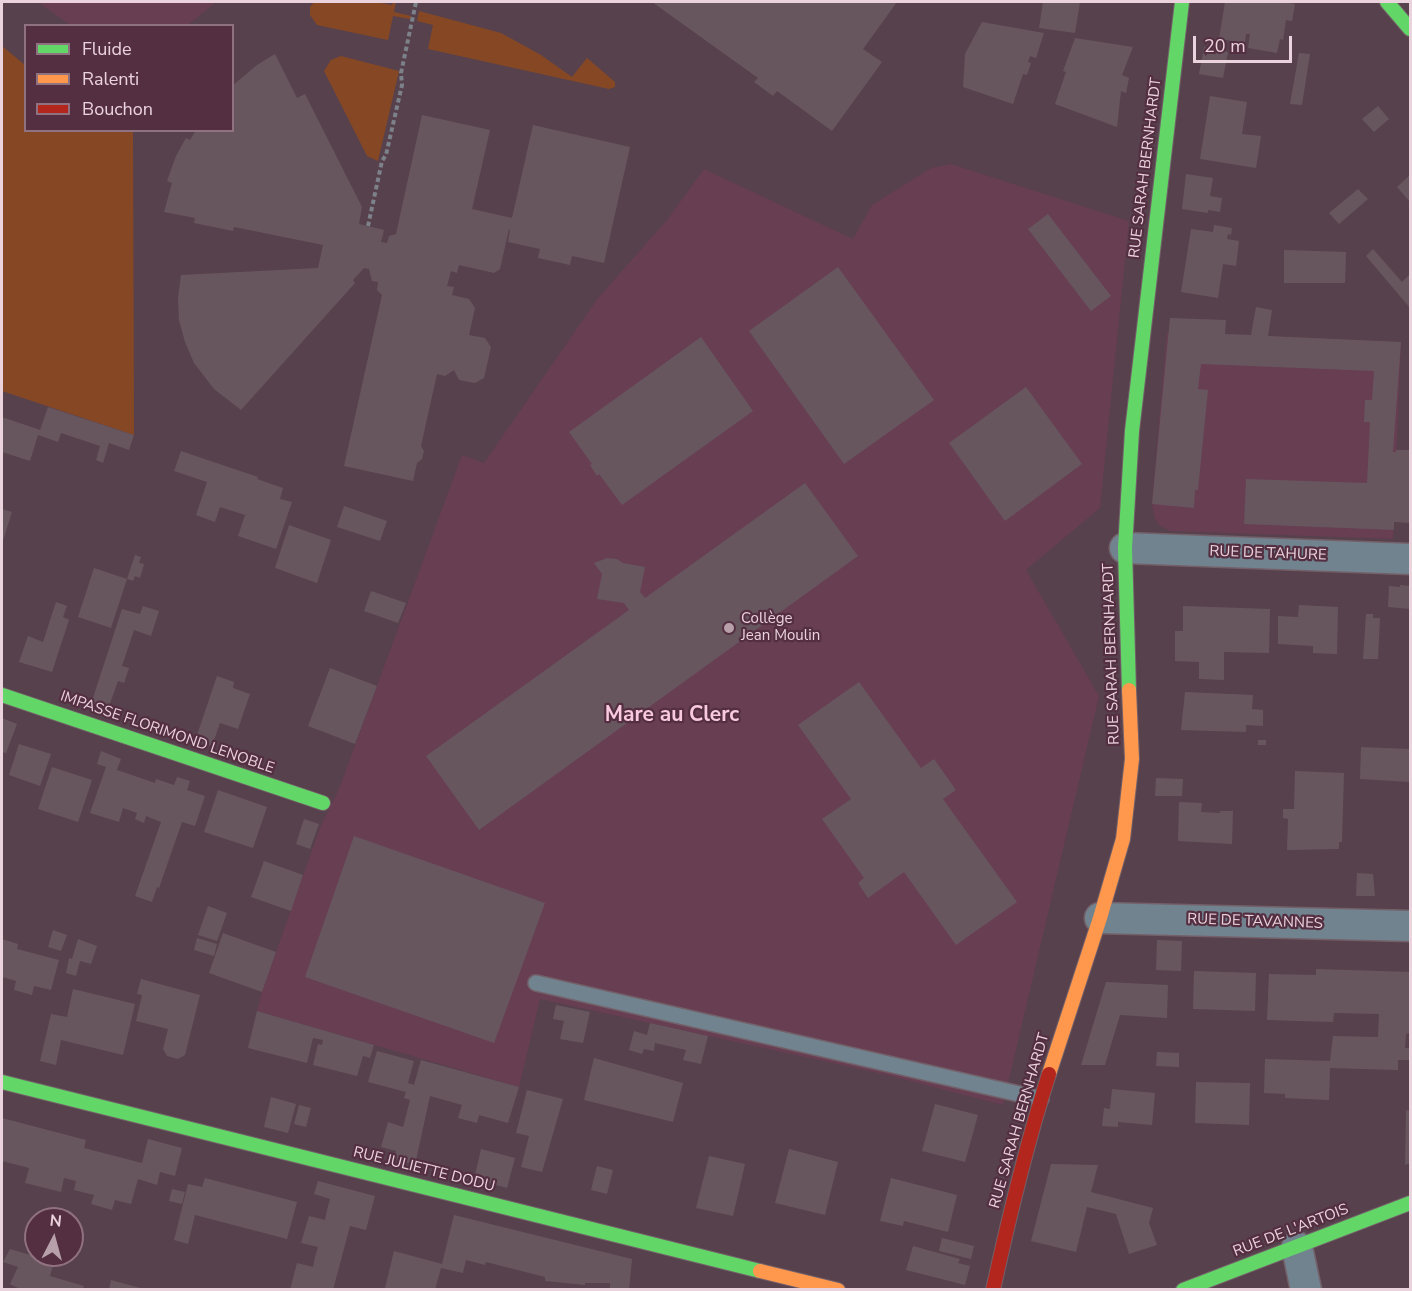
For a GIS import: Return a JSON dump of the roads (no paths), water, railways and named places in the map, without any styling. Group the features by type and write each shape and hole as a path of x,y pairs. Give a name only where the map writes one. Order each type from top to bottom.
{"street":[{"name":"RUE SARAH BERNHARDT","path":"993,1290 1006,1230 1041,1099 1100,918 1123,839 1132,759 1126,639 1125,548 1132,430 1182,2"},
{"path":"1387,2 1410,29"},
{"name":"RUE DE TAHURE","path":"1125,548 1410,559"},
{"name":"IMPASSE FLORIMOND LENOBLE","path":"2,695 323,802"},
{"name":"RUE DE TAVANNES","path":"1100,918 1410,926"},
{"name":"RUE JULIETTE DODU","path":"2,1082 838,1290"},
{"name":"RUE DE L'ARTOIS","path":"1183,1290 1410,1203"},
{"path":"1297,1247 1306,1290"}],"lane":[{"path":"536,983 1041,1099"}],"place":[{"name":"Collège Jean Moulin","path":"729,628"}],"district":[{"name":"Mare au Clerc","path":"672,716"}]}
